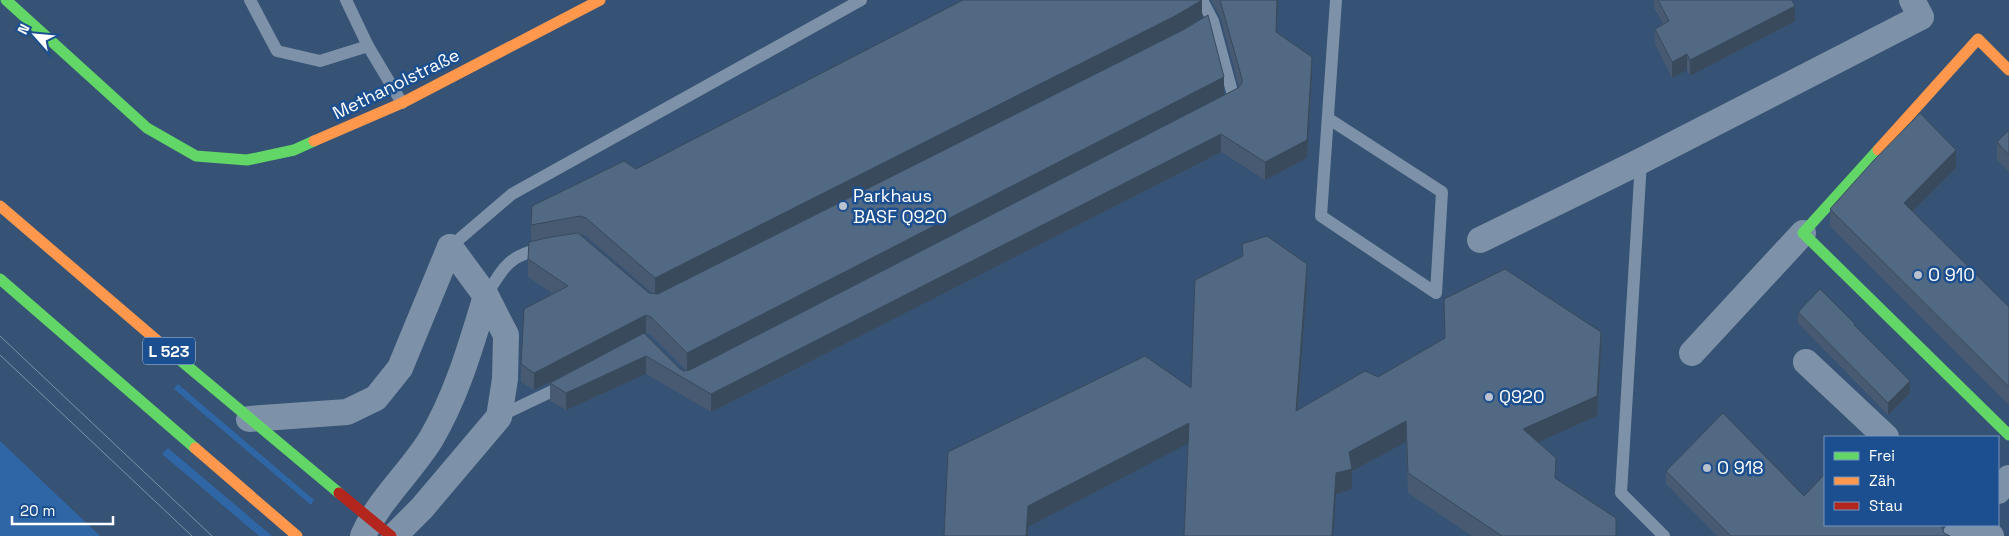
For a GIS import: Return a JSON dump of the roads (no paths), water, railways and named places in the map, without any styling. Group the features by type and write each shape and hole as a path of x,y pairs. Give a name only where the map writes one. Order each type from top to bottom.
{"main road":[{"name":"Methanolstraße","path":"6,0 147,128 196,156 247,160 294,150 402,103 600,0"},
{"path":"2009,70 1978,39 1803,233 2009,435"},
{"name":"L 523","path":"0,206 249,419 339,493 367,528 392,536"},
{"path":"0,279 297,536"}],"street":[{"path":"1480,240 1641,161 1921,17 1912,0"},
{"path":"1692,353 1803,233"},
{"path":"392,536 422,508 499,416 506,379 506,334 486,296 450,247"},
{"path":"249,419 347,412 376,398 400,368 450,247"},
{"path":"367,528 430,440 448,408 486,296"},
{"path":"1806,362 1885,436"},
{"path":"1999,489 2009,478"},
{"path":"1955,536 1965,526"},
{"path":"1980,526 1990,536"}],"lane":[{"path":"250,0 277,50 320,61 368,46"},
{"path":"346,0 368,46 402,103"},
{"path":"450,247 512,194 861,0"},
{"path":"1202,0 1208,24 1234,99 1216,108"},
{"path":"1329,119 1442,192 1436,293 1321,216 1336,0"},
{"path":"1641,161 1621,493 1664,536"},
{"path":"486,296 502,269 517,256 530,251 555,246"},
{"path":"499,416 575,379"}],"tram line":[{"path":"0,336 212,536"},
{"path":"0,355 192,536"}],"place":[{"name":"Parkhaus BASF Q920","path":"843,206"},
{"name":"O 910","path":"1918,275"},
{"name":"Q920","path":"1489,397"},
{"name":"O 918","path":"1707,468"}]}
